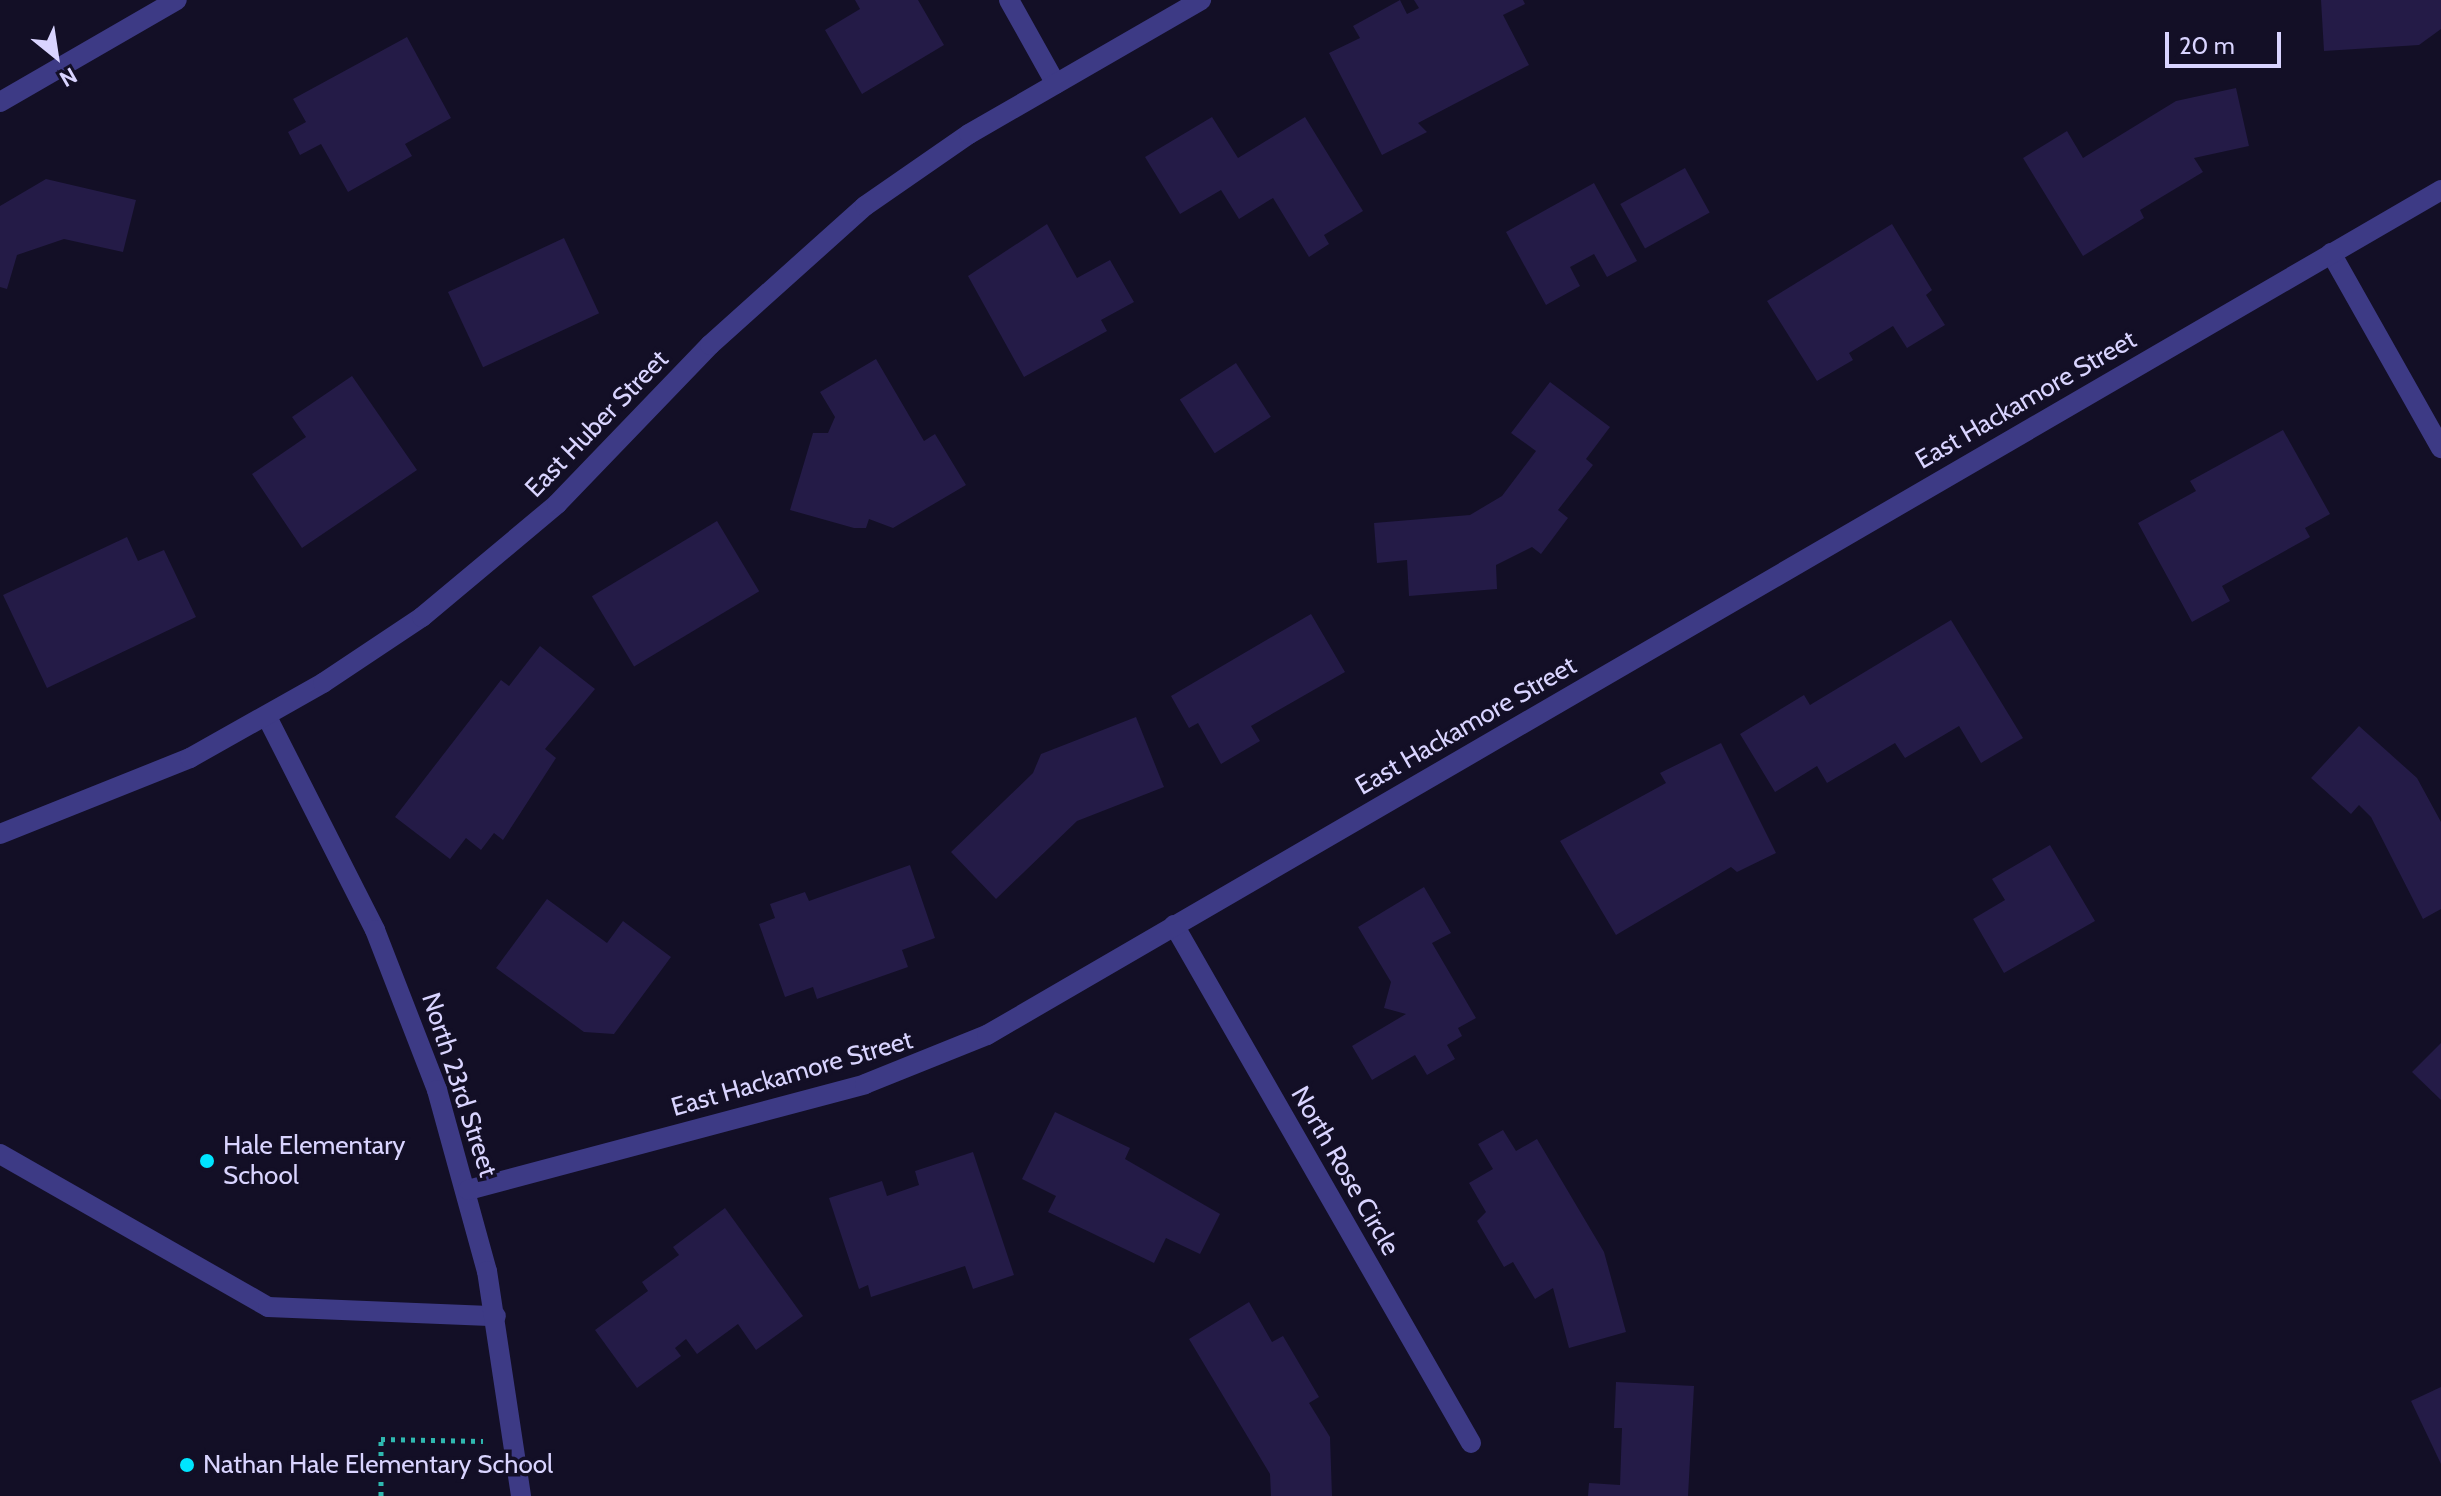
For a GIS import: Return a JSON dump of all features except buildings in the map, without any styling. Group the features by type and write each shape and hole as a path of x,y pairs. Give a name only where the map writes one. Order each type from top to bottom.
{"street":[{"path":"0,102 177,0"},
{"path":"1009,0 1056,84"},
{"name":"East Huber Street","path":"0,834 136,784 267,717 422,617 516,542 720,335 865,206 969,134 1201,0"},
{"name":"East Hackamore Street","path":"468,1190 907,1070 987,1035 2441,190"},
{"path":"2331,253 2441,448"},
{"name":"North 23rd Street","path":"267,717 395,978 468,1190 496,1316 521,1496"},
{"name":"North Rose Circle","path":"1174,925 1471,1443"},
{"path":"0,1154 268,1307 496,1316"}],"path":[{"path":"381,1496 381,1439 516,1443"}],"place":[{"name":"Hale Elementary School","path":"207,1161"},
{"name":"Nathan Hale Elementary School","path":"187,1465"}]}
